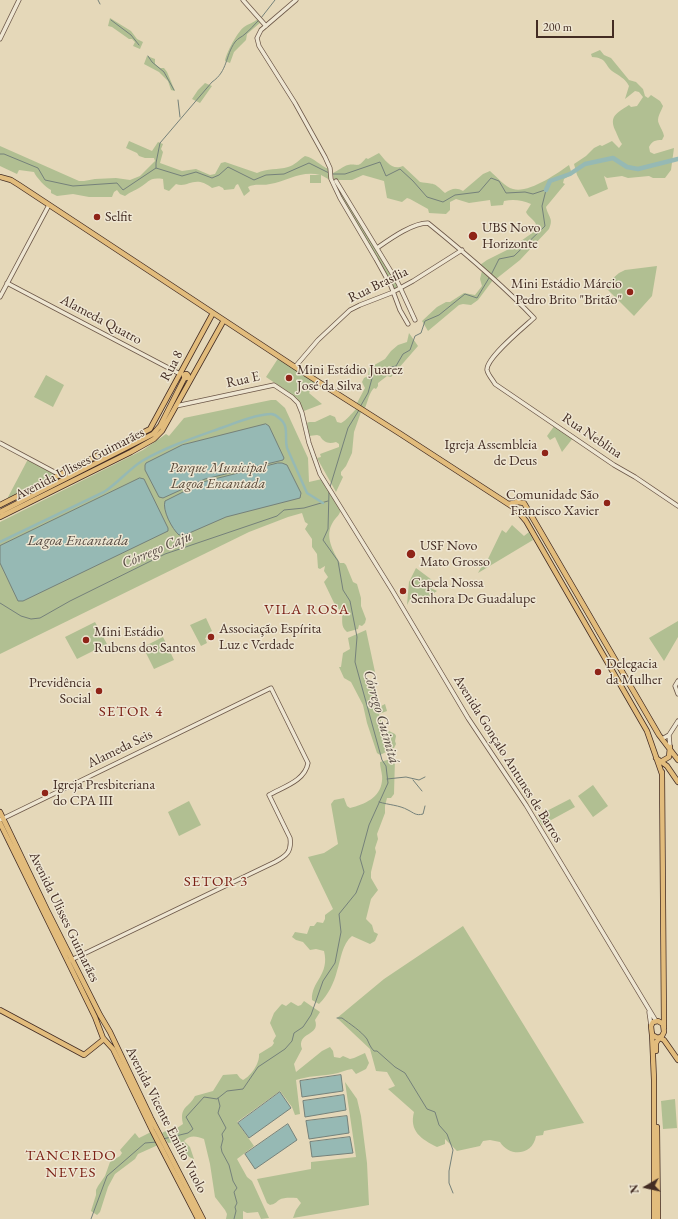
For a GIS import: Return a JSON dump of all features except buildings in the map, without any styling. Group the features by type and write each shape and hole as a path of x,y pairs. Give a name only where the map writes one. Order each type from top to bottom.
{"main road":[{"path":"0,177 11,180 19,185 295,367 516,509 526,521 647,730 652,746 660,760 668,767 678,782"},
{"name":"Rua 8","path":"60,475 150,429 186,376 213,313"},
{"name":"Avenida Ulisses Guimarães","path":"0,512 130,450 150,436 158,428 186,376 224,320"},
{"name":"Avenida Ulisses Guimarães","path":"0,517 159,435 176,406 186,376"},
{"path":"0,505 60,475"},
{"path":"509,504 517,502 524,503 530,512 662,739 670,747 678,760"},
{"path":"516,509 517,502"},
{"path":"652,746 655,741 662,739"},
{"path":"660,760 668,757 670,747"},
{"path":"658,1219 656,1043 662,1036 664,1030 662,774 660,760"},
{"name":"Avenida Ulisses Guimarães","path":"0,812 70,960 104,1038"},
{"name":"Avenida Ulisses Guimarães","path":"0,823 70,960 109,1031"},
{"path":"0,1010 84,1054 104,1038 112,1036"},
{"path":"654,1219 654,1080 651,1026 653,1023 662,1018 664,1012"},
{"path":"658,1021 662,1023 674,1054"},
{"path":"104,1038 105,1031 109,1031"},
{"name":"Avenida Vicente Emilio Vuolo","path":"109,1031 157,1135"},
{"path":"652,1033 654,1037 664,1040 678,1060"},
{"name":"Avenida Vicente Emilio Vuolo","path":"104,1038 113,1049 198,1219"},
{"name":"Avenida Vicente Emilio Vuolo","path":"163,1147 203,1219"}],"street":[{"path":"0,39 19,0"},
{"path":"243,0 266,26"},
{"path":"296,0 258,34 259,46 295,103 330,168 331,179 340,198 376,260 408,324"},
{"path":"336,181 400,288 415,320"},
{"path":"0,297 49,205"},
{"path":"376,248 409,229 428,222 462,250"},
{"name":"Rua Brasília","path":"295,367 318,340 350,310 360,304 400,288 462,250"},
{"name":"Rua Neblina","path":"462,250 534,318 493,356 487,371 495,384 614,465 678,506"},
{"name":"Alameda Quatro","path":"7,283 186,376"},
{"name":"Rua E","path":"176,406 274,385 298,403 315,464 332,493"},
{"path":"0,443 60,475"},
{"name":"Avenida Gonçalo Antunes de Barros","path":"332,493 351,521 468,718 526,805 648,1009 658,1021"},
{"path":"677,692 675,686 678,681"},
{"name":"Alameda Seis","path":"2,819 271,688 308,763 301,778 269,795 290,838 290,851 287,855 70,960"},
{"path":"662,739 669,735 678,721"},
{"path":"669,735 670,747"},
{"name":"Avenida Gonçalo Antunes de Barros","path":"648,1009 651,1026"}],"green space":[{"path":"110,18 131,31 137,39 143,42 140,49 133,46 135,42 132,39 129,39 112,27 108,26"},
{"path":"258,19 261,22 247,34 246,40 234,52 230,63 225,61 230,48 242,29"},
{"path":"600,50 604,55 611,58 629,80 636,82 643,89 645,96 648,98 651,95 660,101 663,106 658,122 664,136 662,140 651,143 649,147 650,152 654,154 674,148 671,170 665,178 653,178 649,176 628,178 622,176 607,178 604,176 608,189 589,197 577,175 574,164 600,145 602,146 612,141 619,148 622,144 613,125 615,115 629,105 631,107 637,106 643,97 639,92 635,91 625,99 629,86 626,81 612,71 603,60 592,57 591,54"},
{"path":"147,56 155,59 155,64 160,68 164,68 175,91 171,90 168,81 159,72 144,64"},
{"path":"205,83 212,86 200,103 192,99 198,90"},
{"path":"129,141 152,151 158,142 163,144 161,149 163,152 160,163 182,171 196,169 210,175 215,174 221,163 225,162 257,173 265,170 290,166 305,156 312,158 329,169 330,180 321,175 321,183 310,183 310,175 320,175 307,174 301,175 276,183 248,187 250,191 244,196 238,184 234,189 224,190 219,186 212,188 200,182 184,185 176,184 169,191 164,189 163,179 152,179 125,196 120,194 117,190 114,192 112,197 89,197 73,194 57,196 51,193 51,190 41,182 34,172 19,170 17,174 0,166 0,146 79,181 116,178 130,180 140,176 155,161 154,158 139,156 137,153 126,148"},
{"path":"379,153 392,166 403,166 420,182 434,184 445,193 454,189 463,191 483,174 490,171 507,186 519,190 526,189 542,182 569,165 571,171 569,176 564,179 563,183 565,184 546,207 551,220 549,229 520,260 496,279 480,265 511,248 535,231 535,222 526,212 531,204 511,200 504,201 503,205 491,206 490,200 469,203 456,199 450,202 450,210 446,214 429,213 428,209 410,199 407,198 402,202 387,198 384,181 363,175 352,180 334,180 333,173 346,166 359,165 366,158 368,159"},
{"path":"336,183 398,287 394,289 347,209 335,185"},
{"path":"657,266 652,296 634,316 604,286 619,273 625,270"},
{"path":"482,271 493,280 478,300 471,305 459,305 428,331 422,321 437,307 446,302 450,302 464,293 475,295 482,286 480,279"},
{"path":"409,333 418,346 391,377 387,376 378,383 376,389 374,388 371,392 365,408 357,403 365,388 362,382 364,378 368,376 369,368 385,359 398,345 407,342"},
{"path":"279,357 316,382 309,393 322,404 304,411 297,398 266,377"},
{"path":"46,375 64,385 53,407 34,397"},
{"name":"Parque Municipal Lagoa Encantada","path":"276,400 285,408 308,458 309,482 322,479 341,509 340,513 330,527 329,538 332,548 340,563 344,563 346,565 353,582 357,584 361,598 361,606 366,619 362,626 359,625 358,629 347,632 343,627 342,612 335,605 324,582 328,577 324,571 325,566 320,569 318,568 317,554 312,547 312,539 305,529 308,524 305,522 302,513 249,532 0,654 0,522 143,450 166,434 169,436 184,418"},
{"path":"356,409 361,412 354,432 352,453 346,466 341,472 343,477 336,492 317,458 321,457 320,454 339,447 339,444 336,442 327,442 317,435 309,436 307,423 315,422 330,415 335,417 337,422 341,423"},
{"path":"555,425 573,438 562,452 555,437 550,440 547,436"},
{"path":"28,460 57,475 6,501 27,461"},
{"path":"512,525 524,536 529,532 533,540 478,573 485,560 487,561 502,530 506,533"},
{"path":"416,568 440,586 440,588 438,588 435,583 432,583 430,585 431,588 437,591 420,602 410,599 407,605 409,582"},
{"path":"206,618 212,631 210,632 211,635 205,638 207,643 201,646 190,625"},
{"path":"678,621 678,637 664,661 649,638"},
{"name":"Mini Estádio Rubens dos Santos","path":"95,622 107,644 77,659 65,637"},
{"path":"366,630 375,672 364,675 365,680 368,679 379,707 385,704 387,711 379,714 382,723 385,728 396,736 396,744 394,748 388,748 386,752 380,755 377,753 363,705 351,682 344,678 339,667 341,667 343,653 350,649 348,638"},
{"path":"163,637 174,660 154,669 143,647"},
{"path":"395,758 394,794 391,798 387,798 385,813 377,834 378,839 375,848 376,852 371,872 371,878 378,890 371,899 366,919 372,925 374,932 378,934 375,941 370,944 352,936 349,939 342,952 336,975 328,993 319,1004 312,1000 312,993 325,966 324,951 316,949 310,950 303,942 292,937 295,932 307,934 310,926 314,926 317,922 323,923 325,915 333,909 308,857 324,853 338,844 331,804 334,800 344,798 347,806 350,808 371,799 381,787 382,779 380,762"},
{"path":"593,785 608,806 593,817 578,796"},
{"path":"570,799 575,807 542,825 537,816"},
{"path":"189,801 201,825 179,836 168,812"},
{"path":"463,926 584,1123 544,1131 543,1135 536,1136 531,1147 521,1152 509,1150 500,1142 490,1140 483,1141 480,1146 457,1151 445,1139 445,1144 437,1147 426,1141 415,1129 413,1124 414,1112 388,1089 395,1086 387,1072 376,1071 370,1049 337,1018 384,979"},
{"path":"304,1001 320,1012 315,1020 315,1029 302,1040 302,1049 294,1064 296,1072 322,1051 330,1047 333,1051 334,1057 340,1058 343,1056 350,1059 365,1053 369,1063 366,1069 356,1074 352,1069 336,1074 296,1080 300,1114 295,1115 292,1107 280,1091 237,1122 254,1146 237,1159 247,1177 252,1181 269,1218 261,1219 258,1212 247,1213 243,1211 243,1219 226,1219 227,1214 225,1210 215,1197 210,1164 204,1139 193,1137 184,1141 190,1147 194,1159 187,1155 176,1143 168,1143 162,1133 173,1127 177,1128 183,1124 183,1110 195,1096 213,1091 223,1075 237,1074 243,1080 249,1076 258,1061 259,1054 272,1046 274,1043 273,1041 276,1036 270,1023 274,1013 282,1004 286,1006 291,1002 298,1006"},
{"path":"345,1082 357,1099 361,1116 367,1163 369,1205 293,1218 301,1203 297,1198 283,1198 270,1205 267,1203 257,1179 311,1169 311,1162 356,1157"},
{"path":"675,1099 677,1128 663,1129 661,1101"},
{"path":"151,1132 158,1145 138,1154 135,1159 115,1174 108,1187 100,1212 97,1215 91,1211 96,1190 105,1176 110,1162 120,1156 122,1153 120,1150 135,1133 139,1138"}],"water":[{"path":"266,424 269,426 284,458 283,460 205,479 163,498 159,497 145,470 146,463 182,445"},
{"name":"Lagoa Encantada","path":"278,463 287,465 301,493 300,498 226,517 187,534 179,535 171,524 166,514 164,505 165,501 203,482"},
{"name":"Lagoa Encantada","path":"140,478 144,479 168,528 168,531 23,601 18,601 0,563 0,546"},
{"path":"341,1075 343,1091 302,1097 300,1081"},
{"path":"280,1092 291,1108 249,1138 238,1123"},
{"path":"344,1095 346,1110 305,1117 303,1101"},
{"path":"347,1116 349,1133 309,1139 306,1121"},
{"path":"288,1124 297,1140 255,1169 245,1154"},
{"path":"350,1137 353,1153 312,1157 310,1142"}],"waterway":[{"path":"98,0 100,4"},
{"path":"261,18 275,0"},
{"path":"111,20 131,35 139,45"},
{"path":"156,168 160,143 221,73 237,39 258,21"},
{"path":"148,56 152,62 164,72 174,90"},
{"path":"178,100 180,117"},
{"path":"0,154 4,154 38,168 45,180 73,186 117,183 123,190 156,168 182,176 196,172 212,178 219,175 228,167 254,180 266,175 284,174 309,163 329,173"},
{"path":"546,190 550,181 570,174 585,164 613,158 627,167 638,169 678,159"},
{"path":"332,174 345,174 380,162 386,176 400,169 427,197 443,202 455,195 479,192 491,178 499,181 506,193 525,192 533,194 545,190"},
{"name":"Córrego Guimitá","path":"491,275 499,259 514,256 545,226 542,206 546,190"},
{"name":"Córrego Guimitá","path":"360,407 368,393 374,371 396,366 403,354 410,350 415,336 421,333 425,321 439,315 465,294 477,298 489,278"},
{"name":"Córrego Guimitá","path":"330,487 348,428 359,410"},
{"path":"0,542 104,492 142,461 162,451 182,442 265,414 274,415 282,421 286,428 287,448 307,493 323,503"},
{"name":"Córrego Guimitá","path":"163,1139 188,1133 193,1129 186,1117 204,1097 217,1099 227,1091 243,1089 258,1067 285,1049 292,1041 294,1033 303,1027 311,1015 323,981 335,963 341,932 339,914 356,893 364,872 360,858 369,825 388,783 386,766 382,760 355,662 357,637 350,601 343,590 338,561 323,540 328,529 329,492"},
{"name":"Córrego Caju","path":"0,603 21,616 31,619 40,618 70,601 165,554 277,516 284,510 304,508 328,501"},
{"path":"387,779 406,777 419,780 425,777"},
{"path":"413,780 422,791"},
{"path":"379,802 401,807 419,815 423,814 425,806"},
{"path":"337,1018 342,1018 359,1030 365,1036 374,1051 377,1051 395,1067 405,1073 427,1109 435,1112 439,1125 447,1134 453,1150 449,1171 449,1183 453,1193"},
{"path":"218,1098 220,1106 218,1113 226,1128 222,1134 222,1152 229,1165 233,1181 237,1188 234,1192 237,1203 235,1207 236,1211 234,1219"},
{"name":"Córrego Guimitá","path":"91,1219 107,1176 145,1143 157,1142"}],"place":[{"name":"Selfit","path":"97,217"},
{"name":"UBS Novo Horizonte","path":"473,236"},
{"name":"Mini Estádio Márcio Pedro Brito \"Britão\"","path":"630,292"},
{"name":"Mini Estádio Juarez José da Silva","path":"289,378"},
{"name":"Igreja Assembleia de Deus","path":"545,453"},
{"name":"Comunidade São Francisco Xavier","path":"607,503"},
{"name":"USF Novo Mato Grosso","path":"411,554"},
{"name":"Capela Nossa Senhora De Guadalupe","path":"403,591"},
{"name":"Associação Espírita Luz e Verdade","path":"211,637"},
{"name":"Mini Estádio Rubens dos Santos","path":"86,640"},
{"name":"Delegacia da Mulher","path":"598,672"},
{"name":"Previdência Social","path":"99,691"},
{"name":"Igreja Presbiteriana do CPA III","path":"45,793"}],"district":[{"name":"VILA ROSA","path":"307,610"},
{"name":"SETOR 4","path":"131,712"},
{"name":"SETOR 3","path":"216,882"},
{"name":"TANCREDO NEVES","path":"71,1164"}]}
